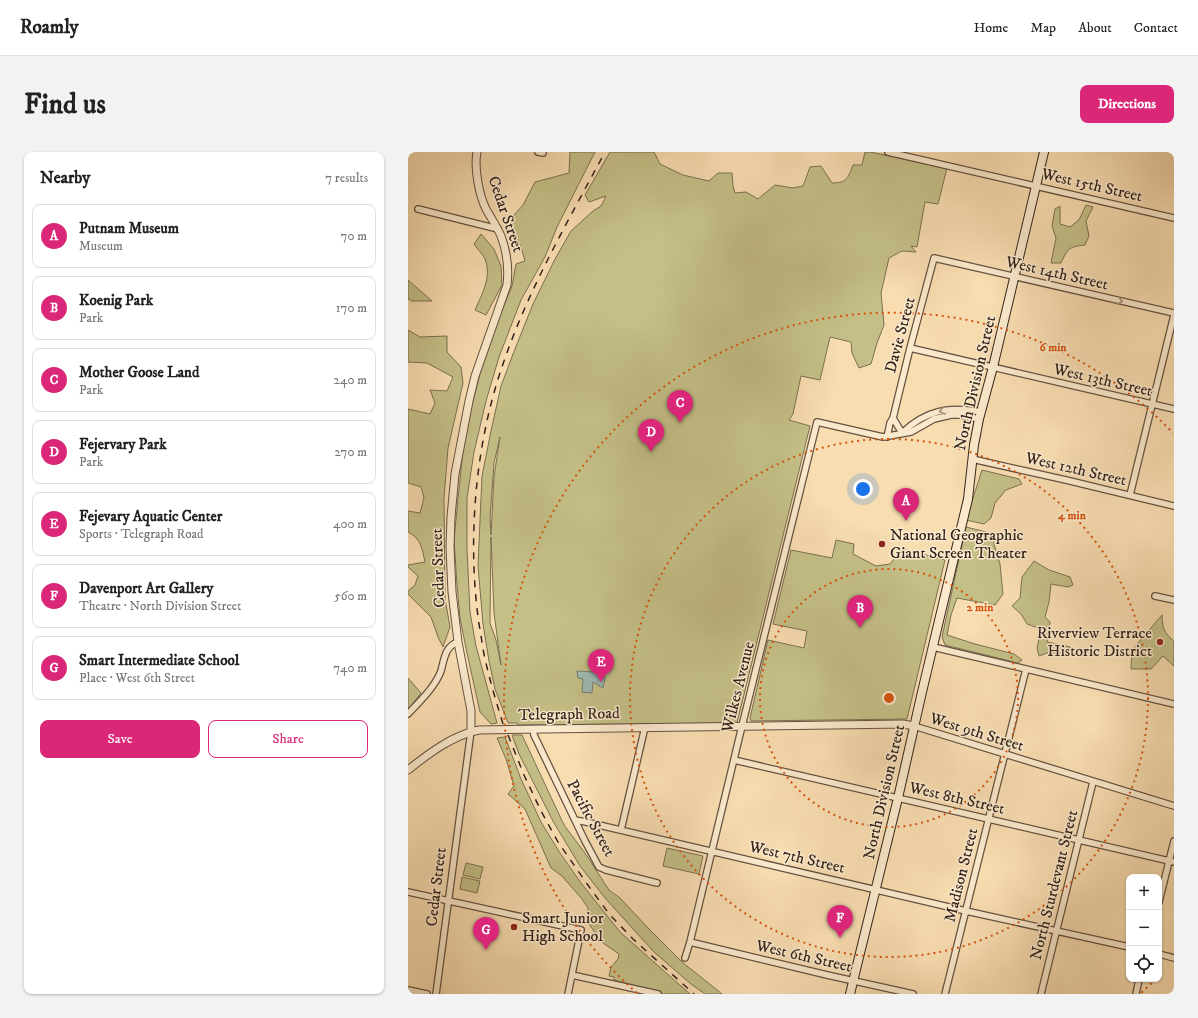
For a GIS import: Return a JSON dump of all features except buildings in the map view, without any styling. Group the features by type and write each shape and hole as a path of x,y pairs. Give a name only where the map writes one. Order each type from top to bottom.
{"main road":[{"name":"North Division Street","path":"850,994 898,798 968,499 972,459 980,415 993,367 1044,152"}],"street":[{"name":"Cedar Street","path":"436,994 471,731 471,711 458,642 452,592 450,547 454,474 475,376 507,285 508,264 501,237 485,207 479,190 476,163 477,152"},
{"name":"West 15th Street","path":"888,152 1174,218"},
{"path":"418,209 498,229"},
{"name":"West 14th Street","path":"934,258 1174,314"},
{"name":"Davie Street","path":"887,437 934,258"},
{"path":"1130,495 1174,314"},
{"name":"West 13th Street","path":"910,348 1174,410"},
{"path":"887,437 911,432 934,419 951,415 980,415"},
{"path":"893,418 902,433"},
{"name":"Wilkes Avenue","path":"685,958 817,422 879,437 887,437"},
{"name":"West 12th Street","path":"972,459 1174,506"},
{"path":"1155,596 1174,600"},
{"path":"408,714 430,689 440,672 446,654 453,643 458,642"},
{"path":"933,647 1174,704"},
{"name":"Madison Street","path":"945,994 1026,669"},
{"name":"West 9th Street","path":"742,726 903,724 914,726 1174,806"},
{"name":"Telegraph Road","path":"408,770 433,751 471,731 490,729 742,726"},
{"path":"621,830 645,727"},
{"name":"Pacific Street","path":"533,729 534,735 585,842 599,867 656,883"},
{"name":"West 8th Street","path":"734,760 1172,861"},
{"name":"North Sturdevant Street","path":"1041,994 1093,782"},
{"name":"West 7th Street","path":"575,820 966,911 1126,946"},
{"path":"1162,893 1172,861 1174,841"},
{"path":"408,892 580,930 568,994"},
{"name":"West 6th Street","path":"690,942 913,994"},
{"path":"1162,955 1174,958"},
{"path":"572,975 658,994"},
{"path":"1136,994 1138,982"},
{"path":"408,990 427,994"}],"shaded area":[{"path":"570,152 595,152 557,227 545,257 521,300 499,357 486,401 474,452 467,498 467,548 470,612 476,646 497,723 491,724 480,712 460,618 454,539 463,450 481,370 499,317 512,286 516,264 525,261 521,247 508,222 523,205 535,182 569,173"},
{"path":"610,152 654,152 660,164 683,175 709,181 718,173 732,173 735,193 746,192 758,199 775,185 793,188 803,186 810,167 821,166 832,183 844,181 853,165 862,165 865,152 947,168 938,204 925,202 917,247 911,246 916,252 902,251 889,258 881,293 884,325 871,364 859,368 852,353 851,342 830,337 820,380 801,376 793,414 789,420 810,426 737,723 518,725 517,723 508,723 495,689 483,624 478,566 482,476 501,386 533,304 555,259 571,231 593,211 601,206 606,196 589,202 585,195","holes":["500,437 494,477 491,535 490,518 494,463","491,537 494,613 501,665 496,640 490,623"]},
{"path":"1086,205 1093,207 1086,221 1089,236 1085,245 1072,248 1067,251 1061,263 1051,263 1056,238 1052,226 1055,209 1060,206 1060,224 1070,227 1079,220"},
{"path":"481,234 494,249 501,266 502,285 486,315 475,310 487,279 487,266 485,259 474,244"},
{"path":"408,280 432,301 412,301 408,299"},
{"path":"408,330 420,337 447,336 447,352 461,367 463,383 448,448 444,498 445,599 450,627 443,647 431,617 408,594 408,591 415,585 418,576 408,567 408,565 425,562 422,548 416,537 408,532 408,511 420,513 424,498 421,487 408,483 408,409 430,414 435,403 430,390 447,391 453,377 427,363 408,362"},
{"path":"982,470 1019,479 1022,484 1006,490 995,503 991,518 984,524 966,520"},
{"path":"966,527 994,534 994,544 1000,564 1003,594 995,605 957,598 951,615 947,635 1014,654 1022,660 1018,663 945,645 942,637"},
{"path":"836,540 854,544 853,554 876,566 890,564 902,549 945,560 907,719 751,721 750,718 768,640 804,648 807,631 773,624 791,550 832,558"},
{"path":"1034,561 1049,570 1070,577 1073,585 1068,587 1051,584 1049,602 1045,617 1050,622 1047,642 1070,647 1072,653 1047,653 1039,656 1037,648 1041,629 1027,624 1021,614 1012,606 1020,598 1022,577"},
{"path":"1162,615 1164,630 1174,641 1174,666 1163,656 1151,669 1131,669 1132,650"},
{"path":"408,678 421,693 408,710"},
{"path":"512,735 522,735 564,825 585,853 609,890 620,898 682,962 722,994 705,994 691,984 654,952 605,898 580,866 554,823 519,754"},
{"path":"505,737 521,779 541,822 581,883 620,932 690,994 662,994 614,980 614,977 609,976 611,967 618,959 619,954 603,943 588,923 588,908 562,876 551,868 525,809 508,794 514,786 506,759 497,738"},
{"path":"667,848 703,856 699,874 663,866"},
{"path":"466,863 483,867 480,879 463,875"},
{"path":"462,877 480,881 477,893 460,889"}],"water":[{"path":"603,670 605,678 603,688 593,682 592,693 582,692 583,679 578,678 577,671 593,672"}],"railway":[{"path":"503,724 490,681 484,654 475,592 474,526 480,460 493,395 513,336 524,309 550,256 605,152"},
{"path":"508,735 524,775 541,811 558,842 590,888 610,915 633,939 694,994"}],"place":[{"name":"Mother Goose Land","path":"680,423"},
{"name":"Fejervary Park","path":"651,452"},
{"name":"Putnam Museum","path":"906,521"},
{"name":"National Geographic Giant Screen Theater","path":"882,544"},
{"name":"Koenig Park","path":"860,628"},
{"name":"Riverview Terrace Historic District","path":"1160,642"},
{"name":"Fejevary Aquatic Center","path":"601,682"},
{"name":"Smart Junior High School","path":"514,927"},
{"name":"Davenport Art Gallery","path":"840,938"},
{"name":"Smart Intermediate School","path":"486,950"}]}
